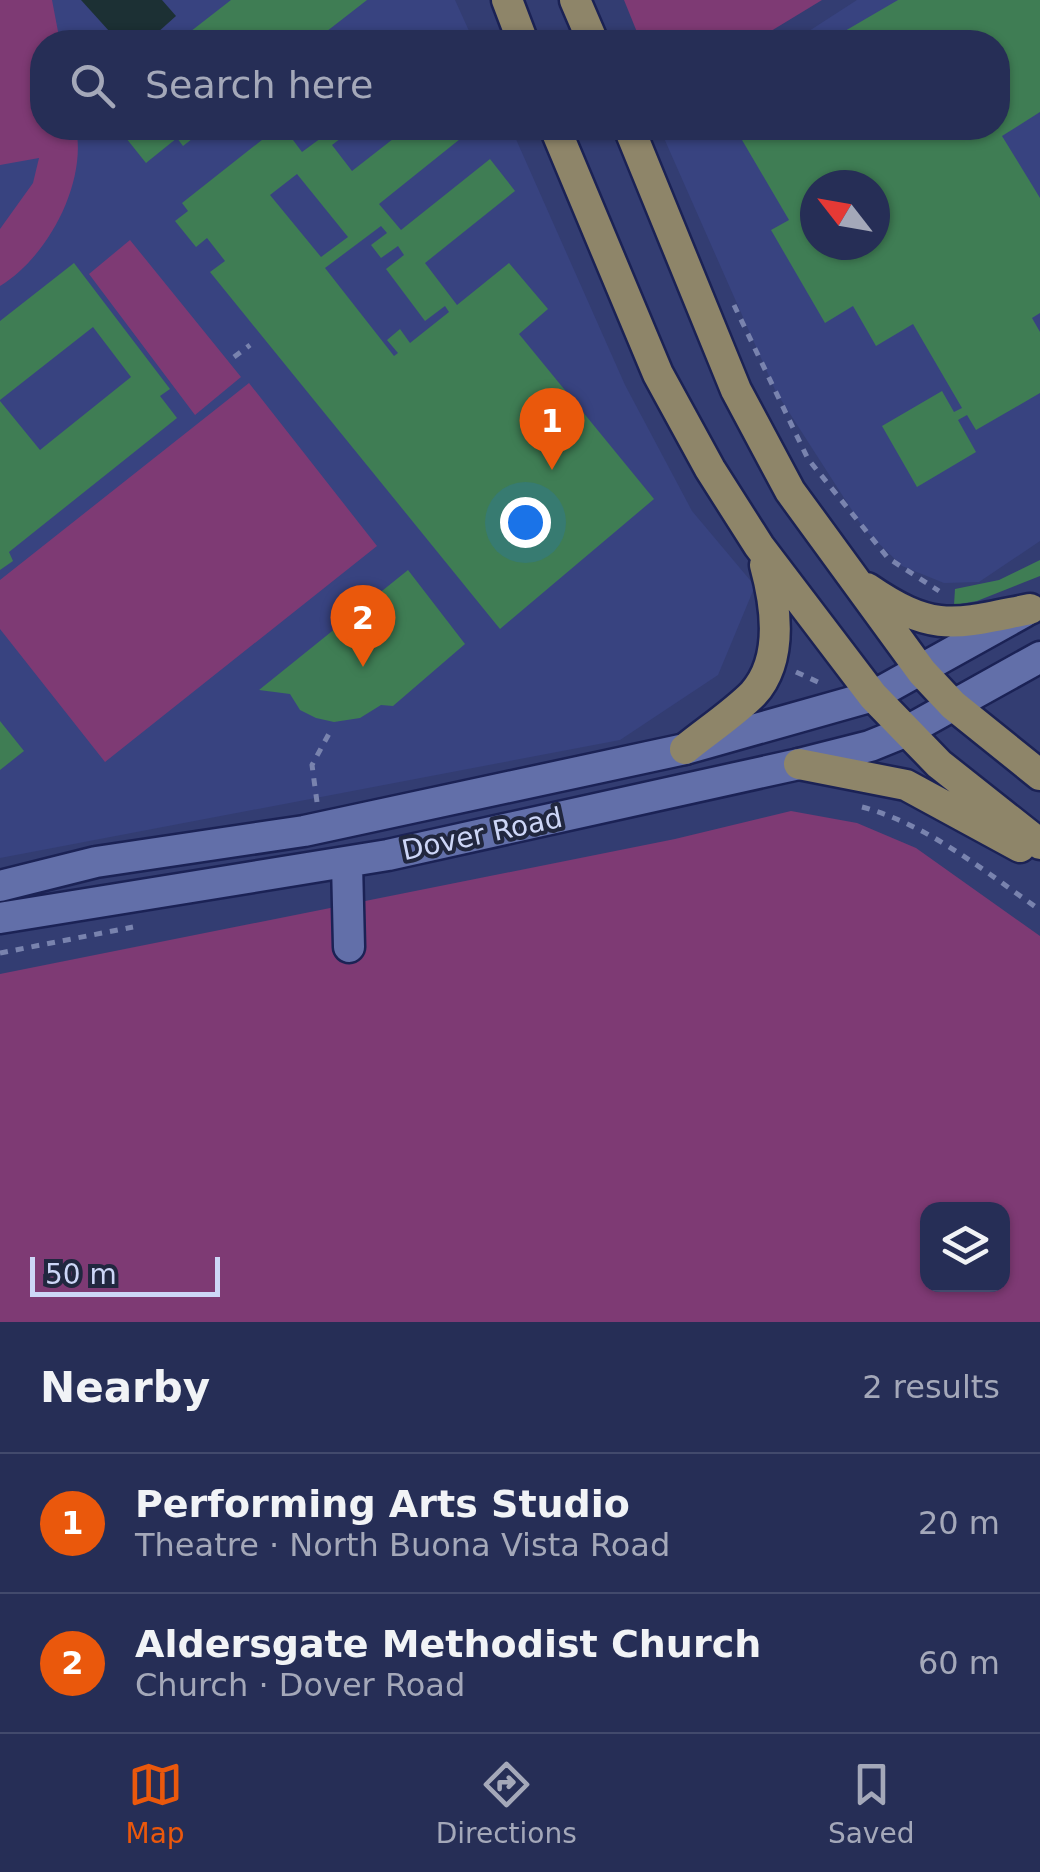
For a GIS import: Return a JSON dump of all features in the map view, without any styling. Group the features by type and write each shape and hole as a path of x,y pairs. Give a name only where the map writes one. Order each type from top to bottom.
{"main road":[{"path":"507,0 518,30"},
{"path":"575,0 587,30"},
{"path":"560,140 658,374 710,469 759,546 873,696 939,764 1040,844"},
{"path":"633,140 736,390 790,492 922,672 952,705 1040,775"},
{"path":"685,749 755,692 774,650 775,603 759,546"},
{"path":"853,577 892,605 944,624 1035,606"},
{"path":"799,764 906,785 1040,858"}],"street":[{"name":"Dover Road","path":"0,886 96,862 304,831 685,749 873,696 1035,606"},
{"name":"Dover Road","path":"0,918 347,863 799,764 870,746 907,730 1040,658"},
{"path":"347,863 349,947"}],"path":[{"path":"727,291 808,459 888,558 938,591 954,596"},
{"path":"234,357 250,344"},
{"path":"786,668 830,686"},
{"path":"318,810 312,765 331,730"},
{"path":"866,808 894,816 941,841 1040,910"}],"shaded area":[{"path":"0,0 455,0 469,30 30,30 30,140 516,140 625,385 692,511 755,586 718,675 620,740 0,858"},
{"path":"0,0 52,0 58,30 30,30 30,140 77,140 76,172 48,238 34,257 0,286 0,229 33,183 39,158 0,165"},
{"path":"81,0 162,0 176,16 160,30 108,30"},
{"path":"624,0 822,0 773,30 636,30"},
{"path":"857,0 1040,0 1040,541 979,582 944,583 902,566 864,529 776,392 665,140 1010,140 1010,30 811,30"},
{"path":"130,240 241,377 195,415 89,274"},
{"path":"249,383 377,546 105,762 0,629 0,580"},
{"path":"791,811 857,823 916,848 1040,936 1040,1322 0,1322 0,974 675,839"}],"building":[{"path":"231,0 367,0 328,30 192,30"},
{"path":"898,0 1040,0 1040,112 1010,131 1010,30 847,30"},
{"path":"128,140 175,140 146,163"},
{"path":"262,140 293,140 302,152 318,140 338,140 332,145 352,171 392,140 459,140 379,204 401,230 490,159 515,191 425,263 457,305 509,263 548,309 519,334 654,499 500,629 210,272 225,261 207,238 196,247 175,221 188,211 182,203","holes":["297,174 348,237 321,257 270,195","381,226 387,233 371,245 381,258 398,246 404,255 386,269 425,321 445,306 449,312 410,343 400,329 387,340 398,353 394,356 325,268"]},
{"path":"742,140 1004,140 1040,198 1040,313 1032,318 1040,332 1040,393 976,430 967,415 958,420 976,452 917,487 882,426 942,391 954,412 962,408 913,324 876,346 853,306 825,323 771,230 789,220"},
{"path":"74,263 170,389 160,396 177,418 9,552 13,561 0,570 0,401 40,450 131,377 93,327 0,400 0,321"},
{"path":"1040,560 1040,576 977,601 954,605 955,589 999,580"},
{"path":"408,570 465,644 393,706 381,705 360,718 334,722 300,710 290,694 259,690"},
{"path":"0,721 24,751 0,770"}],"place":[{"name":"Performing Arts Studio","path":"552,470"},
{"name":"Aldersgate Methodist Church","path":"363,667"}]}
